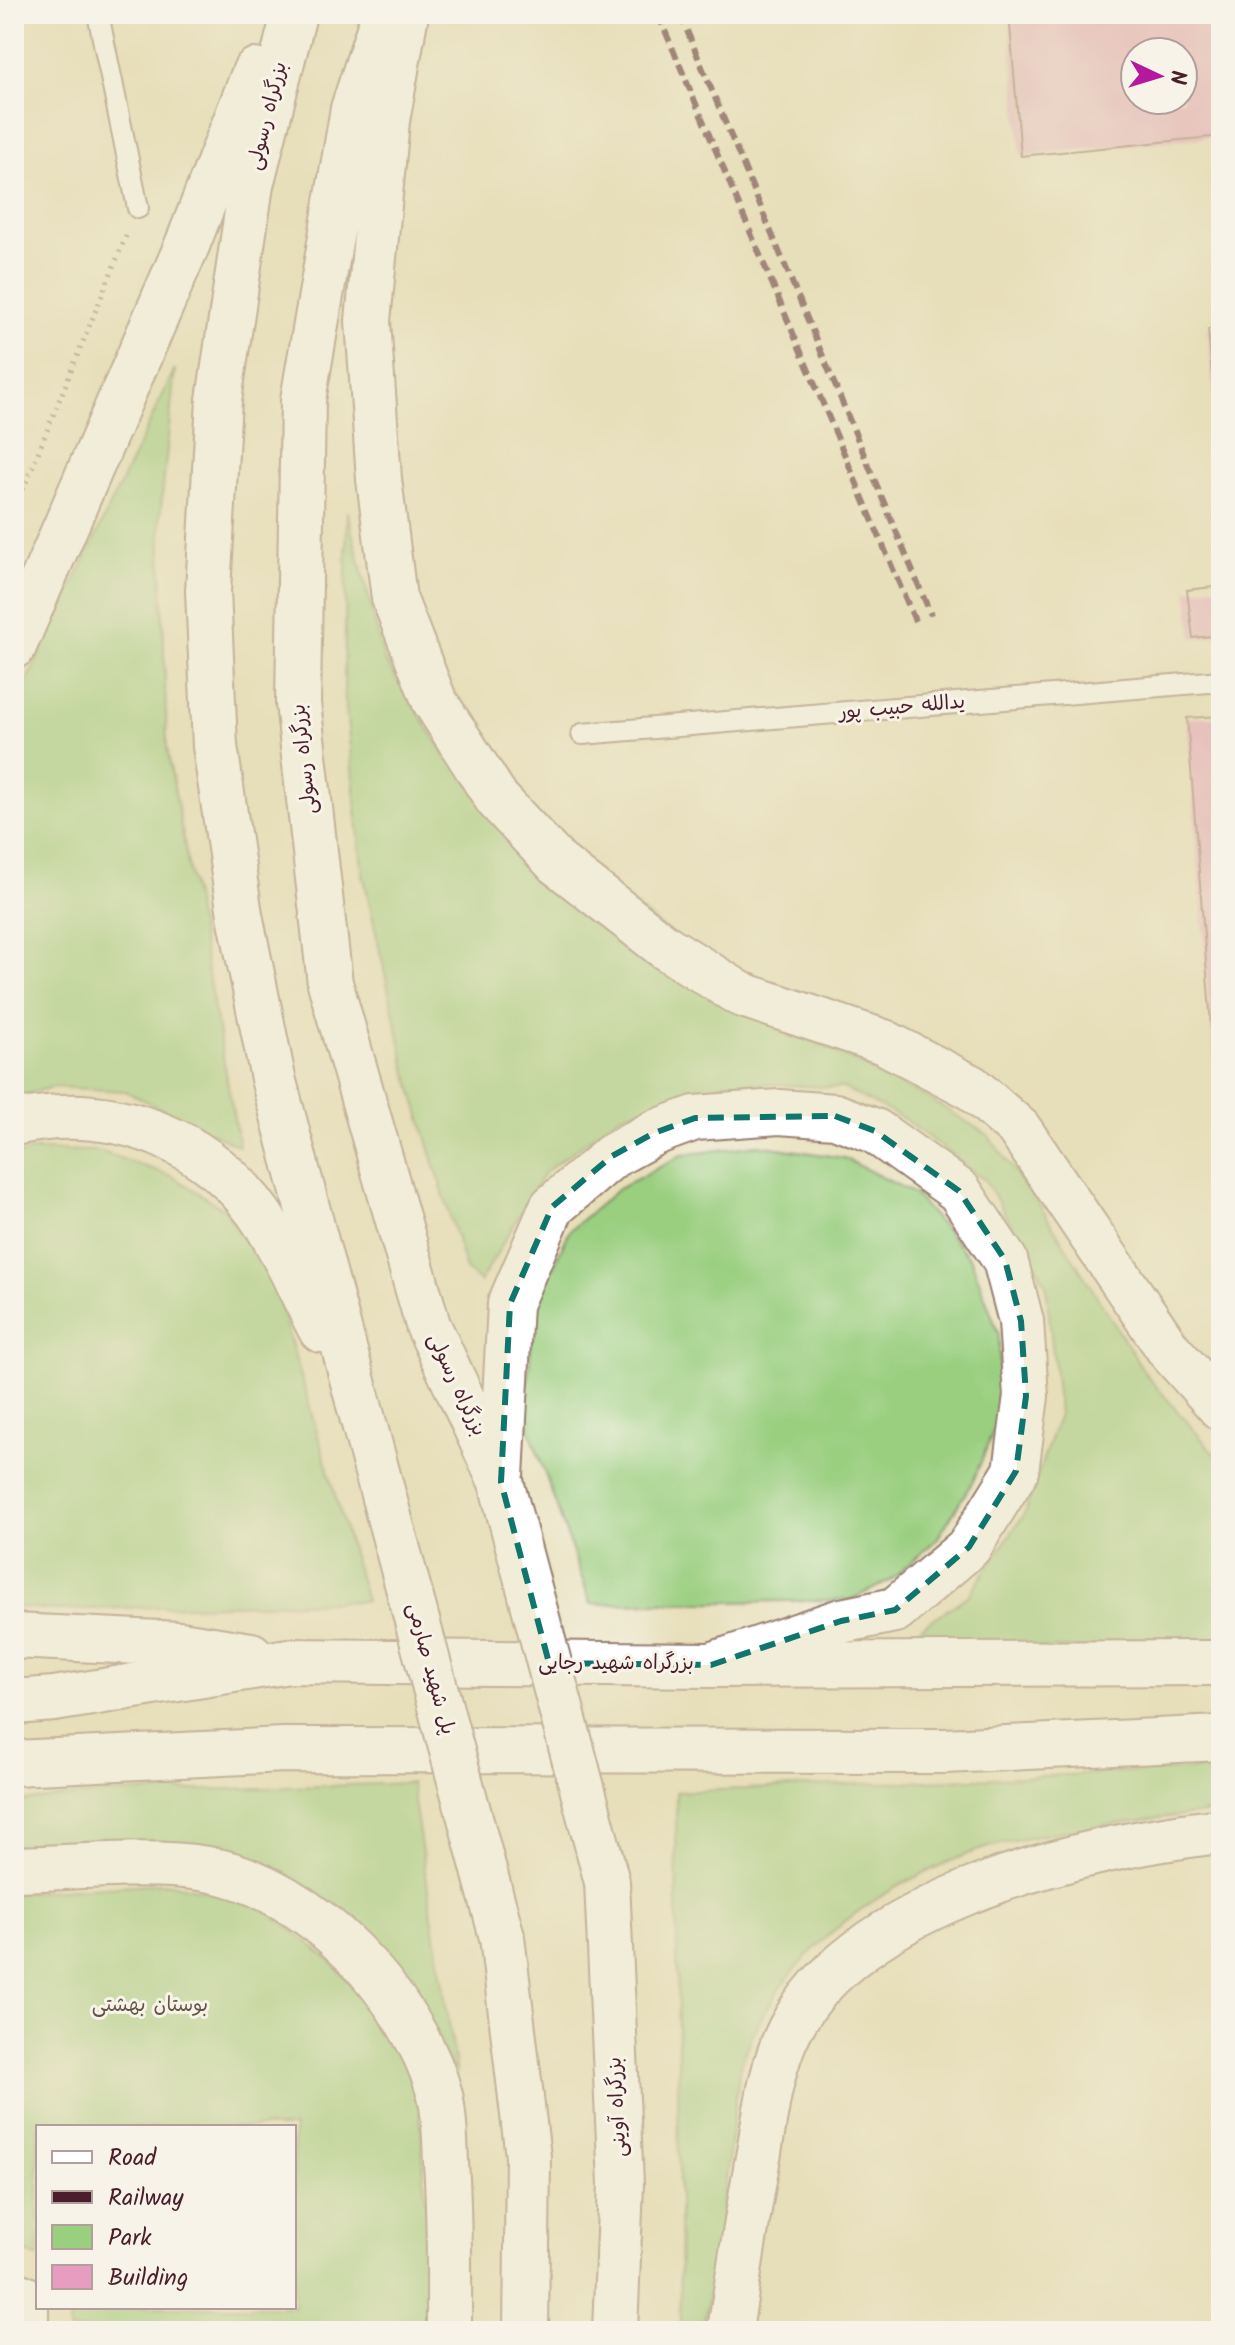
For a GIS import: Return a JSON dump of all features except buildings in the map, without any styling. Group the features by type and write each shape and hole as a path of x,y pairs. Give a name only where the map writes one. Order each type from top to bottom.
{"highway":[{"path":"14,646 188,243 280,14"},
{"name":"بزرگراه رسولی","path":"294,14 251,185 219,400 208,591 214,730 240,915 273,1078 358,1401"},
{"name":"بزرگراه رسولی","path":"384,14 353,109 303,400 298,703 330,983 428,1325 501,1482"},
{"path":"406,14 387,121 368,321 379,479 394,598 434,700 497,799 557,863 665,947 740,994 884,1042 959,1080 1019,1129 1169,1350 1221,1408"},
{"path":"501,1482 510,1304 552,1207 612,1156 654,1133 695,1118 779,1112 835,1116 875,1131 959,1191 1005,1260 1021,1321 1026,1396 1016,1471 969,1547 895,1610 841,1621 711,1665"},
{"path":"14,1123 96,1116 136,1125 196,1153 225,1176 267,1227 358,1401"},
{"name":"پل شهید صارمی","path":"358,1401 502,1937 528,2157 526,2331"},
{"name":"بزرگراه آوینی","path":"501,1482 607,1882 621,2184 615,2331"},
{"path":"14,1636 180,1644 289,1661"},
{"name":"بزرگراه شهید رجایی","path":"14,1702 54,1699 289,1661 711,1665 1221,1663"},
{"path":"14,1763 284,1750 944,1751 1221,1738"},
{"path":"730,2331 746,2221 774,2075 790,2029 824,1981 872,1942 924,1913 1002,1877 1095,1852 1221,1831"},
{"path":"14,1869 167,1865 210,1869 254,1883 290,1902 327,1929 358,1959 393,1999 421,2046 440,2097 448,2191 449,2331"}],"street":[{"path":"14,2290 29,2297 29,2331"}],"lane":[{"path":"98,14 138,208"},
{"name":"یدالله حبیب پور","path":"582,734 1221,681"}],"path":[{"path":"14,512 138,208"}],"highlighted area":[{"path":"835,1116 875,1131 959,1191 1005,1260 1021,1321 1026,1396 1016,1471 969,1547 895,1610 841,1621 711,1665 549,1663 501,1482 510,1304 552,1207 612,1156 654,1133 695,1118"}],"green space":[{"path":"175,369 160,517 167,748 239,1146 125,1091 53,1087 14,1097 14,708"},
{"path":"347,511 384,659 446,756 790,1029 926,1097 988,1135 1040,1206 1147,1376 1221,1461 1221,1647 887,1650 969,1595 1024,1514 1059,1414 1046,1284 985,1180 904,1119 843,1088 729,1082 620,1116 544,1173 480,1282 466,1270 406,1069 362,869 344,688"},
{"path":"758,1145 844,1158 913,1193 971,1259 999,1335 1000,1414 974,1479 937,1539 890,1581 850,1600 591,1604 524,1414 536,1303 570,1230 618,1189 682,1155"},
{"path":"34,1150 99,1151 172,1176 225,1210 274,1284 366,1601 55,1610 14,1607 14,1156"},
{"path":"1221,1768 1221,1811 1074,1830 976,1851 911,1879 878,1898 818,1944 771,2002 753,2035 739,2072 719,2238 702,2331 680,2331 676,1792"},
{"path":"411,1783 457,2074 416,2012 284,1887 14,1854 14,1802 109,1793"},
{"name":"بوستان بهشتی","path":"166,1883 246,1899 285,1924 330,1960 388,2030 408,2069 420,2110 433,2331 69,2331 70,2309 296,2309 296,2125 36,2125 36,2257 14,2247 14,1893"}],"railway":[{"path":"658,14 915,621"},
{"path":"680,14 931,615"}]}
